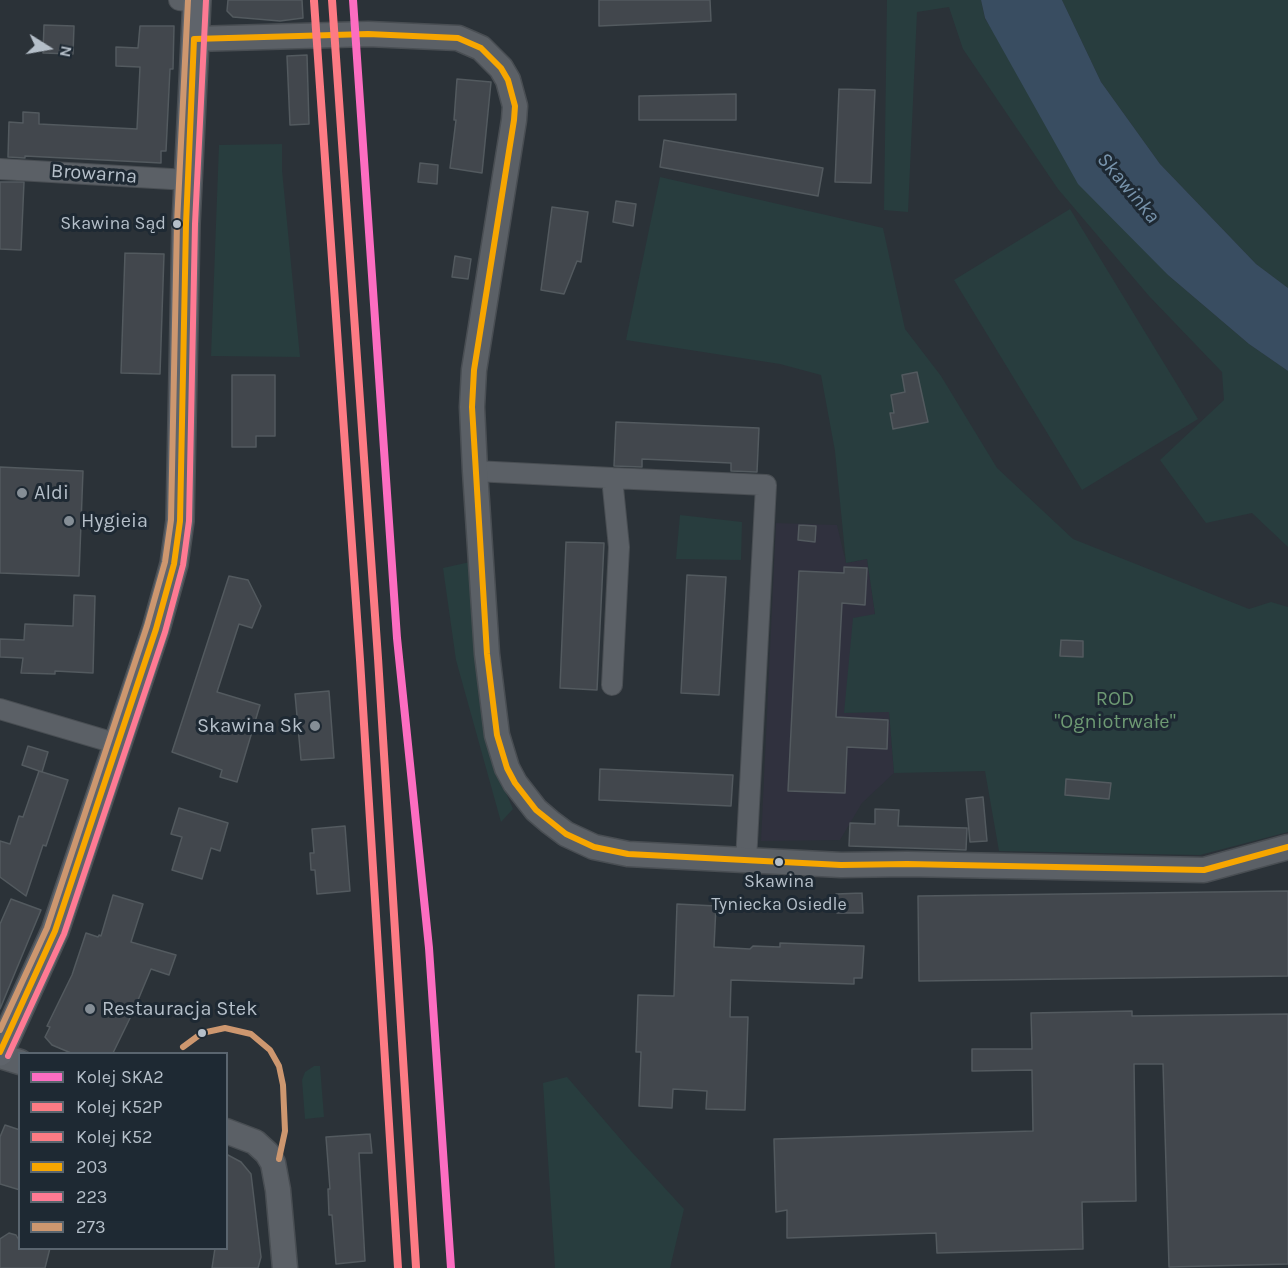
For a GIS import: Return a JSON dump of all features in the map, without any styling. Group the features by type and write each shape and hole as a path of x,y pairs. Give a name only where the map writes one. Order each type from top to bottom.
{"main road":[{"path":"0,1054 52,939 168,589 177,543 183,421 188,180 194,39 191,1"}],"street":[{"path":"194,39 368,34 458,38 481,48 501,68 513,92 514,120 474,370 472,417 487,654 501,753 515,783 536,810 550,822 594,848 628,854 841,865 1204,870 1288,847"},
{"name":"Browarna","path":"0,169 188,180"},
{"path":"475,471 766,485 746,861"},
{"path":"612,478 619,547 612,686"},
{"path":"0,709 118,744"},
{"path":"0,1054 18,1061"},
{"path":"228,1132 255,1142 267,1153 273,1163 278,1190 285,1268"}],"shaded area":[{"path":"776,523 837,525 846,563 867,559 875,614 844,713 889,711 894,773 862,803 840,840 761,841"}],"green space":[{"path":"887,0 981,0 985,19 1168,275 1249,344 1288,371 1288,547 1252,513 1206,523 1160,460 1224,400 1222,372 1149,296 1058,189 963,49 949,7 917,12 908,212 884,210"},
{"path":"1062,0 1288,0 1288,288 1256,264 1160,164 1101,82"},
{"path":"282,144 282,170 300,357 211,356 219,145"},
{"name":"ROD \"Ogniotrwałe\"","path":"660,177 883,228 905,329 941,376 997,468 1073,539 1249,609 1271,602 1288,607 1288,832 1200,855 999,851 985,771 894,773 889,712 844,713 853,618 875,614 867,559 846,563 835,451 821,375 780,364 626,340"},
{"path":"1070,209 1198,419 1082,490 954,280"},
{"path":"680,515 742,522 741,560 676,559"},
{"path":"470,562 479,699 492,760 513,809 501,822 456,660 443,568"},
{"path":"314,1066 320,1066 324,1117 305,1119 302,1080 305,1072"},
{"path":"567,1077 684,1209 670,1268 555,1268 543,1083"}],"water":[{"name":"Skawinka","path":"981,0 1062,0 1101,82 1160,164 1256,264 1288,288 1288,371 1249,344 1168,275 1078,184 985,18"}],"building":[{"path":"228,0 302,0 303,18 280,21 233,17 227,11"},
{"path":"599,0 710,0 711,21 599,26"},
{"path":"44,25 74,26 73,54 43,53"},
{"path":"140,26 174,26 166,151 161,151 161,163 8,157 9,122 23,123 23,112 39,113 39,124 137,129 140,67 116,66 116,47 138,48"},
{"path":"307,55 309,124 290,125 287,56"},
{"path":"457,79 491,82 482,173 450,168 456,120 454,120"},
{"path":"839,89 875,90 871,183 835,182"},
{"path":"736,94 736,120 639,120 639,96"},
{"path":"664,140 823,168 818,196 660,167"},
{"path":"420,163 438,165 437,184 418,182"},
{"path":"0,182 24,182 21,250 0,249"},
{"path":"616,201 636,204 633,226 613,222"},
{"path":"552,207 588,212 581,262 577,261 564,294 541,290"},
{"path":"125,253 164,254 160,374 121,373"},
{"path":"455,256 471,259 468,279 452,277"},
{"path":"917,372 928,422 893,429 890,413 894,413 891,395 905,392 902,375"},
{"path":"232,375 275,375 275,436 256,436 256,447 232,447"},
{"path":"616,422 759,428 757,472 731,471 731,463 642,459 642,467 614,466"},
{"path":"0,467 83,471 79,576 0,573"},
{"path":"799,525 816,526 815,542 798,540"},
{"path":"566,542 604,543 597,690 560,688"},
{"path":"844,567 867,568 865,605 842,603 836,717 888,720 887,749 847,747 845,793 788,791 799,571 844,573"},
{"path":"687,575 726,577 719,695 681,693"},
{"path":"229,576 248,580 261,606 252,628 239,624 217,692 260,705 237,782 220,777 222,770 172,752"},
{"path":"74,595 95,596 93,673 55,671 55,674 21,673 23,658 0,657 0,639 24,640 25,624 73,626"},
{"path":"1061,640 1083,641 1083,657 1060,656"},
{"name":"Skawina Sk","path":"329,691 334,758 301,760 295,694"},
{"path":"28,746 48,752 42,772 22,765"},
{"path":"600,769 733,775 731,806 599,800"},
{"path":"39,771 68,780 26,896 0,877 0,841 10,844 19,816 23,817"},
{"path":"1066,779 1111,783 1109,799 1065,795"},
{"path":"983,797 987,841 970,842 966,799"},
{"path":"179,808 228,823 220,851 211,848 202,879 172,870 182,837 171,834"},
{"path":"875,809 899,810 898,826 967,828 966,850 849,846 850,823 875,824"},
{"path":"345,826 350,891 317,894 315,870 311,870 310,853 314,853 312,829"},
{"path":"1288,891 1288,976 919,981 918,896"},
{"path":"862,893 863,913 837,913 836,894"},
{"path":"113,895 143,904 131,942 176,955 169,975 151,969 113,1052 69,1052 52,1045 45,1037 50,1027 47,1026 72,975 86,933 101,936"},
{"path":"11,899 41,910 0,1009 0,924"},
{"path":"677,904 716,906 714,947 750,949 753,946 780,947 780,943 864,946 862,978 854,978 854,984 731,980 730,1017 748,1017 745,1110 706,1109 707,1091 673,1089 672,1108 639,1106 641,1052 636,1052 638,995 674,996"},
{"path":"1132,1011 1132,1016 1288,1014 1288,1264 1169,1267 1163,1064 1134,1064 1136,1201 1082,1202 1083,1249 937,1253 936,1233 787,1238 787,1210 776,1212 774,1139 1033,1131 1032,1070 972,1071 972,1049 1032,1049 1031,1013"},
{"path":"5,1125 18,1129 18,1189 0,1184 0,1137"},
{"path":"370,1134 372,1153 359,1153 365,1261 336,1264 332,1215 329,1215 328,1189 330,1189 326,1137"},
{"path":"228,1155 241,1162 251,1174 261,1257 258,1268 212,1268 215,1250 228,1250"},
{"path":"9,1233 16,1235 18,1238 18,1250 50,1250 45,1268 0,1268 0,1239"}],"rail line":[{"name":"K52","path":"332,0 378,658 416,1267"},
{"name":"SKA2","path":"353,0 397,638 429,948 451,1268"},
{"name":"K52P","path":"314,1 360,660 398,1268"}],"transit line":[{"name":"273","path":"0,1030 47,928 147,626 165,562 171,520 177,224 188,0"},
{"name":"223","path":"8,1056 64,934 165,632 183,565 189,521 195,224 206,0"},
{"name":"203","path":"194,39 368,34 458,38 481,48 501,68 508,80 515,106 514,120 474,370 472,407 487,654 497,735 507,768 515,783 536,810 566,834 594,847 628,854 841,865 907,864 1204,870 1288,847"},
{"name":"203","path":"0,1052 55,931 156,629 174,564 180,521 186,224 194,39"},
{"name":"273","path":"183,1047 202,1033 225,1028 251,1034 270,1050 279,1066 283,1085 285,1131 279,1159"}],"place":[{"name":"Skawina Sąd","path":"177,224"},
{"name":"Aldi","path":"22,493"},
{"name":"Hygieia","path":"69,521"},
{"name":"Skawina Sk","path":"315,726"},
{"name":"Skawina Tyniecka Osiedle","path":"779,862"},
{"name":"Restauracja Stek","path":"90,1009"}]}
